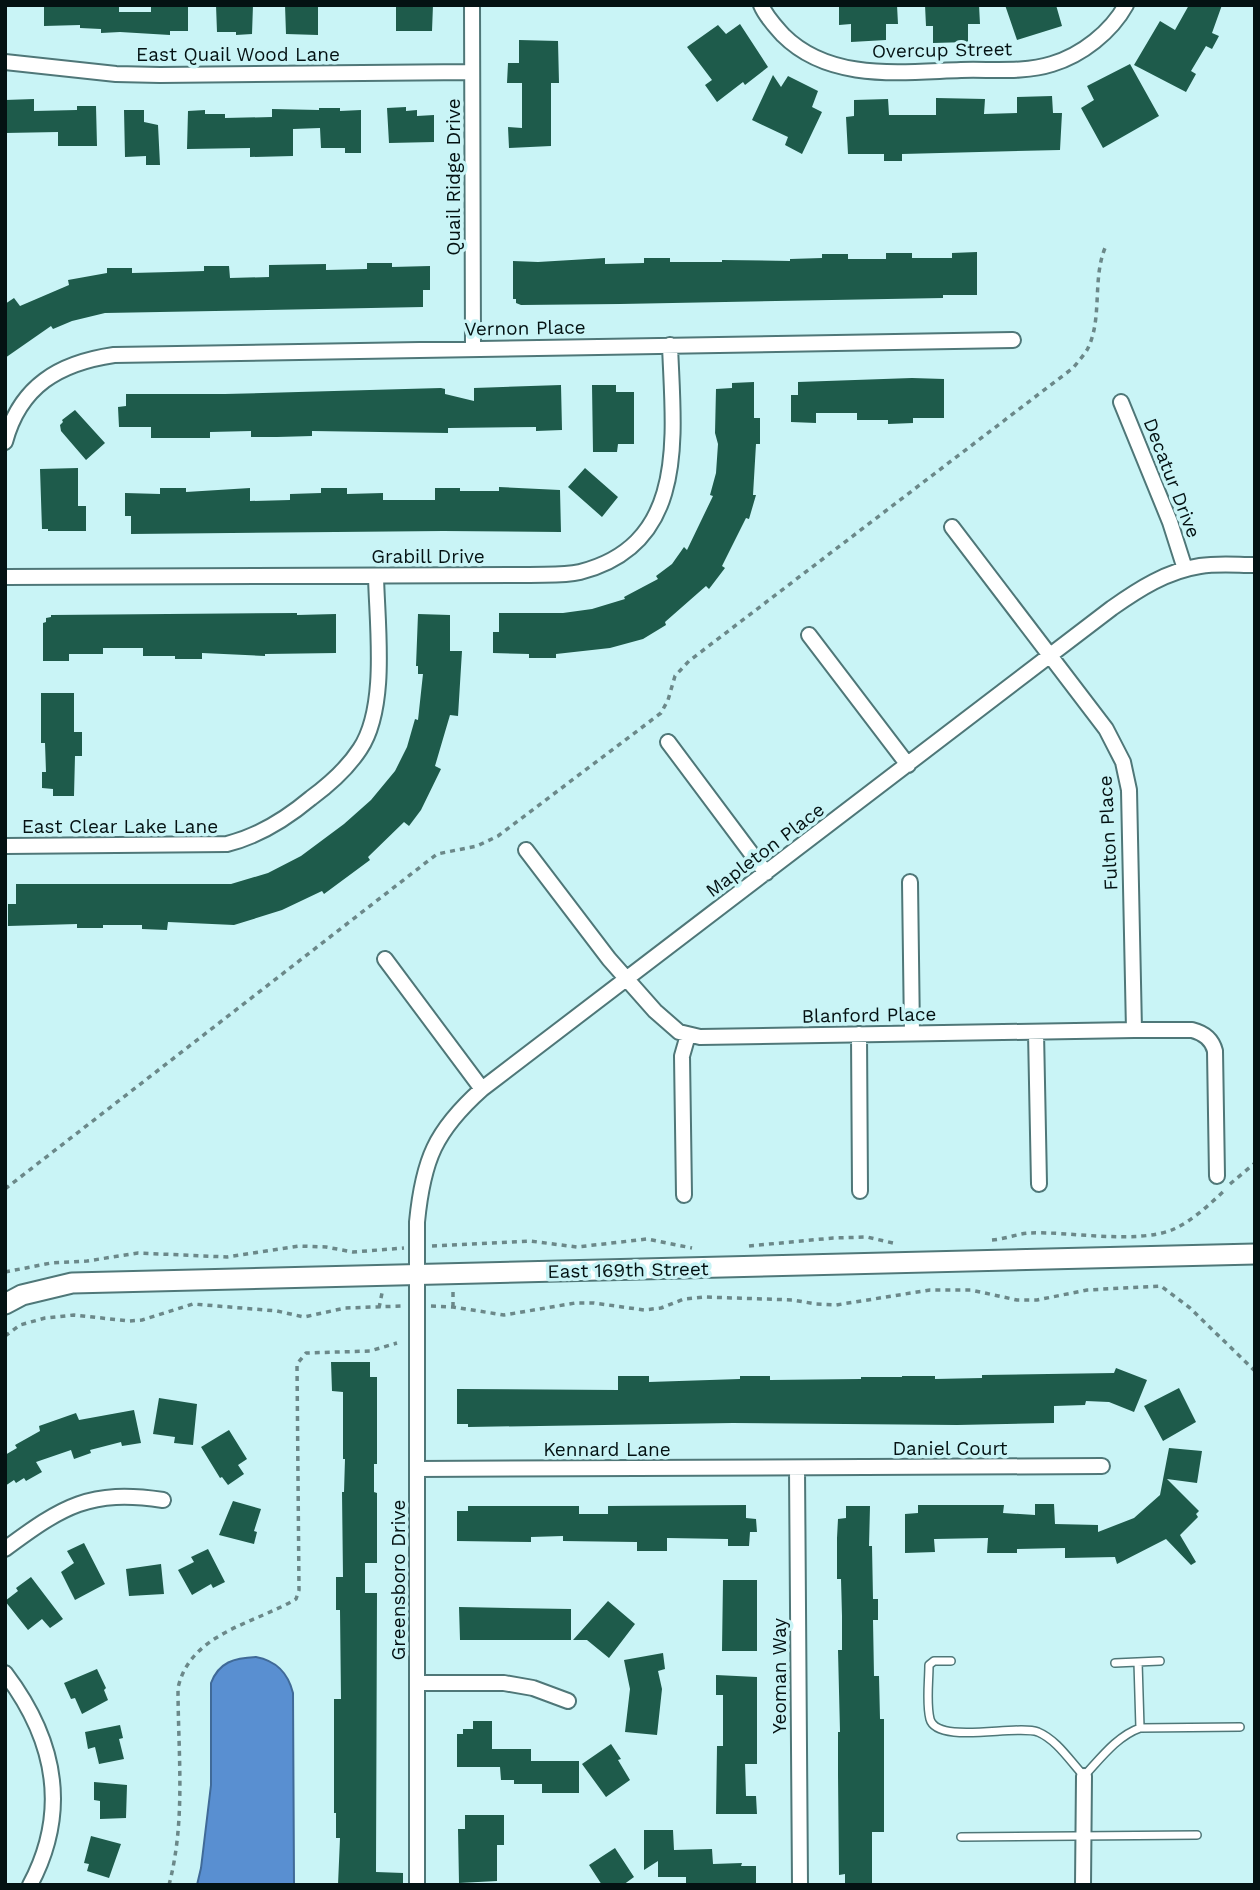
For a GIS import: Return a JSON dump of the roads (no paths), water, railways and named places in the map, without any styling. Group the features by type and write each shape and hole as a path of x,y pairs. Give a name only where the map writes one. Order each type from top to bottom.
{"street":[{"name":"Quail Ridge Drive","path":"472,5 473,348"},
{"name":"Overcup Street","path":"761,5 769,20 789,40 818,60 847,69 914,72 1023,69 1051,65 1082,51 1095,41 1126,5"},
{"name":"East Quail Wood Lane","path":"5,62 116,74 160,75 471,72"},
{"name":"Vernon Place","path":"5,442 18,410 30,392 69,366 92,358 114,355 1013,340"},
{"name":"Grabill Drive","path":"5,577 569,574 611,561 627,552 645,532 658,510 668,484 673,432 670,345"},
{"name":"Decatur Drive","path":"1121,402 1170,522 1185,569"},
{"name":"Fulton Place","path":"952,527 1117,747 1128,778 1134,1030"},
{"name":"Mapleton Place","path":"418,1275 419,1196 424,1172 448,1123 482,1089 1135,592 1160,578 1202,565 1255,565"},
{"name":"East Clear Lake Lane","path":"5,846 227,844 262,832 306,803 348,766 362,748 372,725 378,677 376,576"},
{"path":"809,635 908,765"},
{"path":"668,741 766,873"},
{"path":"526,850 609,959 674,1028 688,1035 682,1056 684,1195"},
{"path":"910,882 912,1033"},
{"path":"385,959 482,1089"},
{"name":"Blanford Place","path":"688,1035 700,1037 1134,1030 1200,1032 1213,1043 1215,1051 1217,1176"},
{"path":"1036,1032 1039,1184"},
{"path":"859,1034 860,1191"},
{"name":"East 169th Street","path":"5,1304 22,1295 72,1283 1255,1254"},
{"name":"Greensboro Drive","path":"417,1885 418,1275"},
{"name":"Daniel Court","path":"797,1468 1102,1466"},
{"name":"Kennard Lane","path":"418,1469 797,1468"},
{"name":"Yeoman Way","path":"797,1468 800,1885"},
{"path":"5,1549 40,1523 94,1499 134,1496 163,1500"},
{"path":"5,1673 33,1714 51,1768 54,1800 48,1842 30,1885"},
{"path":"418,1683 504,1684 533,1688 568,1700"},
{"path":"1083,1885 1084,1776"}],"lane":[{"path":"951,1661 934,1661 929,1665 930,1718 933,1726 940,1730 980,1732 1034,1731 1050,1738 1084,1776 1130,1731 1140,1728 1240,1727"},
{"path":"1115,1662 1160,1661"},
{"path":"1138,1662 1140,1728"},
{"path":"961,1837 1197,1835"}],"water":[{"path":"256,1657 276,1665 288,1680 293,1693 294,1885 197,1885 211,1785 211,1683 218,1670 228,1662"}]}
